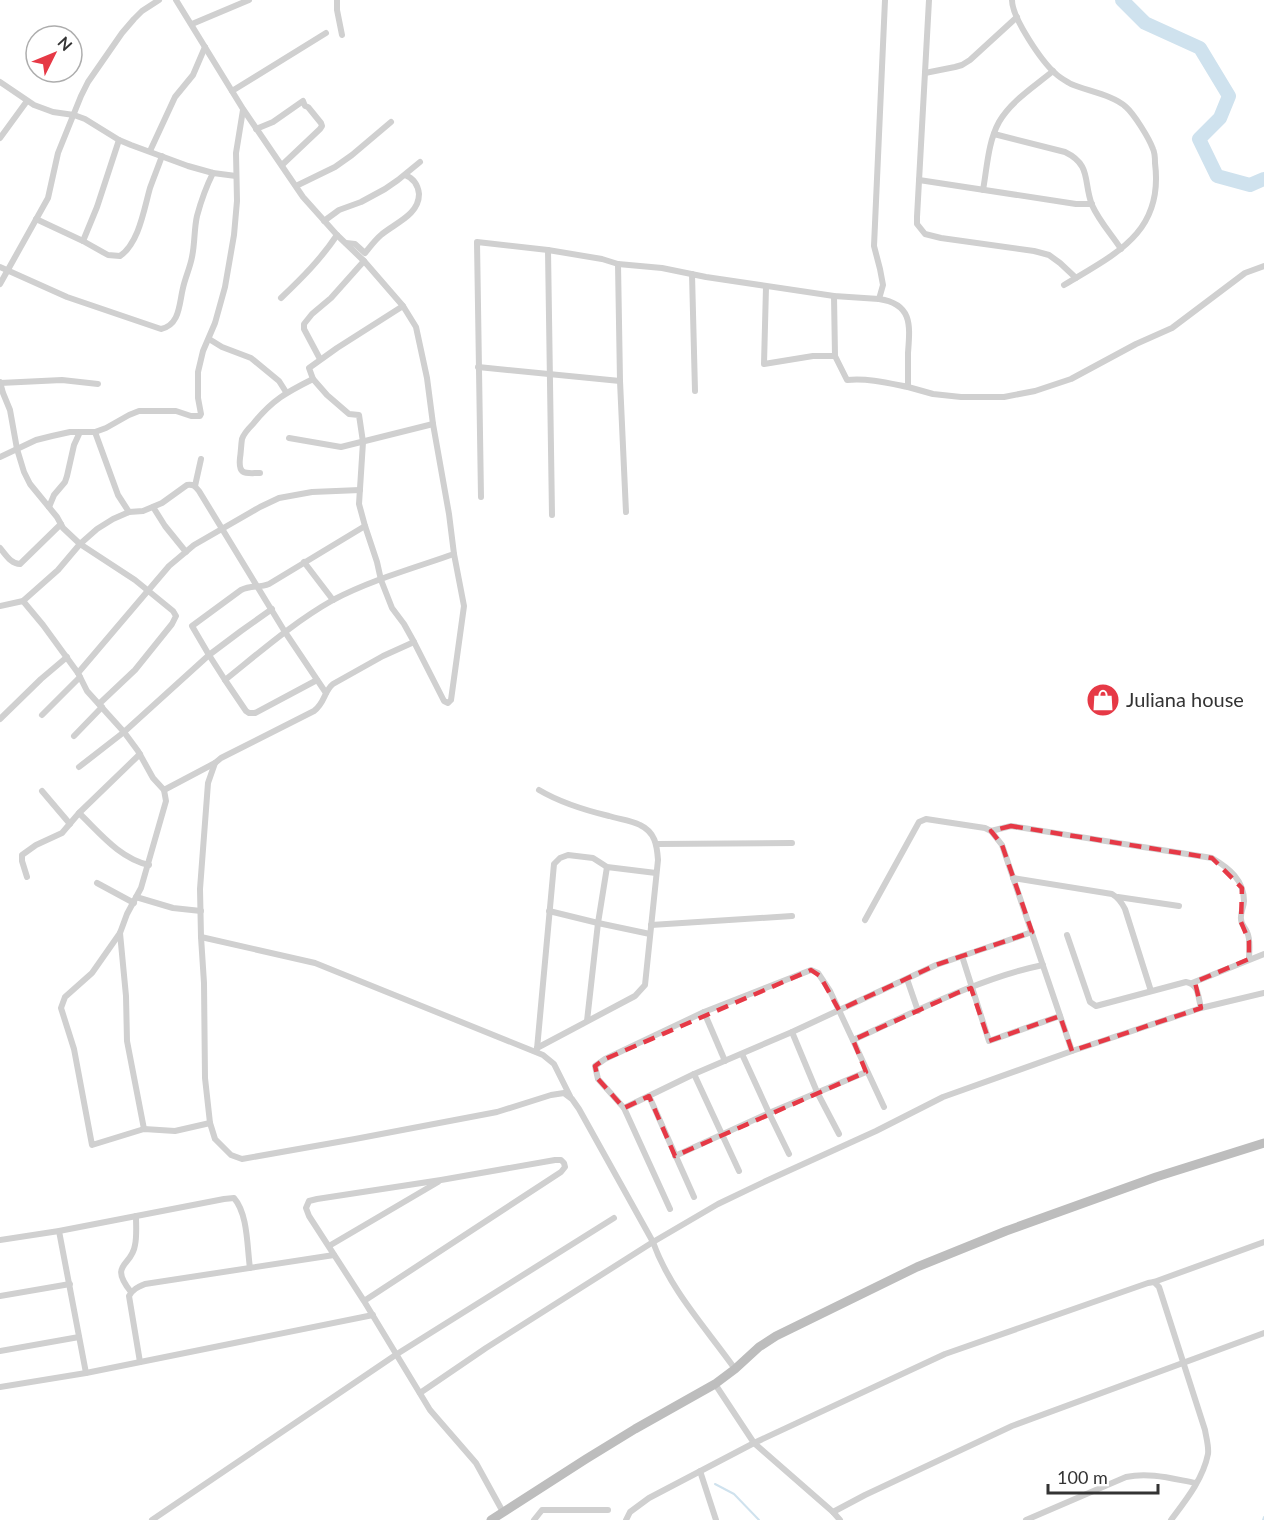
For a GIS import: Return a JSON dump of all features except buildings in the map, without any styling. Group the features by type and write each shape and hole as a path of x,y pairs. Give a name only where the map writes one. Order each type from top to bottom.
{"street":[{"path":"0,284 48,198 58,153 88,82 122,33 142,11 159,0"},
{"path":"176,0 243,109 303,197 364,261 403,306 416,327 427,378 464,606 457,667 451,700 448,703 444,701 404,624 392,608 381,580 359,504 363,442 359,415 349,414 327,395 313,379 309,368 403,306"},
{"path":"192,24 249,0"},
{"path":"337,0 342,35"},
{"path":"879,299 883,285 874,246 885,0"},
{"path":"929,0 917,224 925,234 941,238 1049,255 1076,278"},
{"path":"1011,0 1020,24 1053,71 1069,83 1125,105 1133,114 1154,150 1157,173 1156,198 1139,231 1112,257 1064,285"},
{"path":"925,73 962,65 1017,17"},
{"path":"232,91 326,33"},
{"path":"150,151 175,98 193,75 205,47"},
{"path":"983,190 991,141 999,122 1011,107 1053,71"},
{"path":"0,82 34,105 85,119 131,145 213,173 236,176"},
{"path":"0,138 27,100"},
{"path":"256,129 273,122 303,101 321,123 320,129 282,165"},
{"path":"0,457 36,440 70,432 95,432 140,411 176,411 191,416 200,416 198,372 225,286 234,235 237,201 236,153 243,109"},
{"path":"296,186 335,167 391,122"},
{"path":"994,134 1074,156 1082,164 1092,204 1121,249"},
{"path":"83,241 119,140"},
{"path":"36,219 108,255 120,256 130,248 162,156"},
{"path":"324,220 339,210 376,194 420,162"},
{"path":"0,267 67,297 161,329 169,328 181,305 202,196 213,173"},
{"path":"346,243 355,244 365,254 382,234 414,211 418,202 418,187 410,177 405,175"},
{"path":"919,180 1076,204 1092,204"},
{"path":"281,298 314,266 337,235"},
{"path":"481,497 477,242 548,250 618,264 663,268 766,287 890,301 901,308 908,317 908,387"},
{"path":"548,250 552,515"},
{"path":"320,359 304,329 304,324 364,261"},
{"path":"618,264 626,512"},
{"path":"834,296 835,356 848,380 871,380 933,394 961,397 1004,397 1035,391 1071,379 1136,344 1172,328 1245,273 1264,266"},
{"path":"692,274 695,391"},
{"path":"766,287 764,364 813,356 835,356"},
{"path":"209,339 222,347 251,358 279,381 286,392"},
{"path":"478,367 620,381"},
{"path":"260,473 241,471 239,466 243,437 265,409 286,392 313,379"},
{"path":"74,736 100,705 135,670 176,616 135,580 72,538 30,484 17,449 10,410 0,382 62,380 98,384"},
{"path":"289,438 341,447 433,424"},
{"path":"49,507 67,476 74,445 80,432"},
{"path":"95,432 118,495 129,512"},
{"path":"201,459 195,486 285,632 326,693"},
{"path":"0,606 23,601 58,570 80,544 113,519 129,512 143,511 153,507 187,485 195,486"},
{"path":"42,715 79,675 147,590 169,566 194,545 279,498 312,492 360,490"},
{"path":"153,507 186,552"},
{"path":"0,548 12,561 20,564 61,524"},
{"path":"317,680 249,714 192,626 241,590 247,587 259,588 268,584 365,526"},
{"path":"225,680 285,632 333,600 454,554"},
{"path":"304,562 333,600"},
{"path":"23,601 67,657 87,691 124,732 140,754 153,778 164,790 166,801 141,888 120,933 92,974 65,997 61,1008 74,1049 92,1145 144,1129 175,1131 210,1123"},
{"path":"79,767 124,732 209,655 272,609"},
{"path":"164,790 314,711 320,707 328,688 333,684 414,642"},
{"path":"0,719 67,657"},
{"path":"27,877 22,855 36,845 57,836 140,754"},
{"path":"215,763 208,783 200,889 205,1078 210,1123 215,1139 223,1148 231,1155 242,1159 497,1112 552,1095 564,1094 572,1099"},
{"path":"537,1050 635,996 645,985 657,844 640,824 572,806 539,790"},
{"path":"42,791 70,824"},
{"path":"79,813 116,848 134,860 149,865"},
{"path":"865,920 919,822 926,819 985,828 991,831 1002,845 1072,1051"},
{"path":"991,831 1011,826 1212,858 1225,866 1238,879 1242,888 1244,902 1240,922 1247,932 1249,959"},
{"path":"657,844 792,843"},
{"path":"537,1050 554,864 560,858 568,855 593,858 607,867 656,873"},
{"path":"587,1021 607,867"},
{"path":"1013,878 1113,894 1117,897 1125,909 1151,991"},
{"path":"98,883 135,900 201,911"},
{"path":"1117,897 1179,906"},
{"path":"549,911 650,934"},
{"path":"651,926 792,916"},
{"path":"624,1108 936,965 1032,932"},
{"path":"120,933 126,996 127,1041 144,1129"},
{"path":"1067,935 1090,1002 1096,1006 1186,982 1192,983 1264,954"},
{"path":"201,937 315,963 537,1050 548,1058 554,1064 653,1242 660,1262 671,1281 735,1369"},
{"path":"962,956 988,1041 1060,1016"},
{"path":"853,1040 971,988 1043,965"},
{"path":"670,1209 624,1108 598,1079 595,1066 605,1059 704,1012 811,970 818,973 830,991 884,1107"},
{"path":"907,979 918,1011"},
{"path":"1192,983 1196,987 1201,1008"},
{"path":"420,1393 486,1348 653,1242 718,1204 876,1131 943,1097 1201,1008 1264,993"},
{"path":"704,1012 725,1061"},
{"path":"792,1032 839,1134"},
{"path":"742,1054 789,1154"},
{"path":"675,1156 768,1113 866,1072"},
{"path":"694,1074 739,1171"},
{"path":"649,1096 694,1197"},
{"path":"491,1520 616,1441 715,1384 759,1347 776,1336 917,1267 1028,1223 1264,1143"},
{"path":"364,1301 561,1172 565,1167 564,1163 561,1160 555,1160 441,1180 316,1198 309,1201 306,1208 309,1216 398,1354 430,1410 476,1463 503,1512"},
{"path":"328,1246 441,1180"},
{"path":"0,1240 234,1198 243,1214 250,1268"},
{"path":"131,1292 123,1281 121,1273 123,1266 134,1251 136,1216"},
{"path":"152,1520 398,1354 614,1218"},
{"path":"59,1231 86,1373"},
{"path":"626,1520 636,1506 700,1471 754,1443 945,1354 1264,1242"},
{"path":"140,1362 129,1296 131,1292 146,1284 334,1255"},
{"path":"1154,1282 1159,1287 1206,1430 1208,1452 1201,1474 1171,1520"},
{"path":"0,1296 70,1284"},
{"path":"0,1387 86,1373 373,1315"},
{"path":"833,1512 1012,1426 1262,1333 1264,1342"},
{"path":"0,1352 79,1337"},
{"path":"715,1384 754,1443 840,1520"},
{"path":"700,1471 716,1520"},
{"path":"1026,1520 1126,1477 1154,1475 1196,1483"},
{"path":"534,1520 542,1510 608,1510"}],"highlighted area":[{"path":"1011,826 1212,858 1242,888 1241,922 1249,941 1249,959 1195,982 1201,1008 1072,1051 1060,1016 989,1041 971,988 957,993 853,1040 866,1072 675,1156 649,1096 624,1108 598,1079 595,1066 605,1059 811,970 820,976 839,1010 936,965 1032,932 1002,845 991,831"}],"waterway":[{"path":"1122,0 1145,23 1200,48 1229,96 1220,118 1199,139 1217,176 1250,185 1264,179"},
{"path":"715,1484 734,1494 759,1520"}],"place":[{"name":"Juliana house","path":"1103,700"}]}
